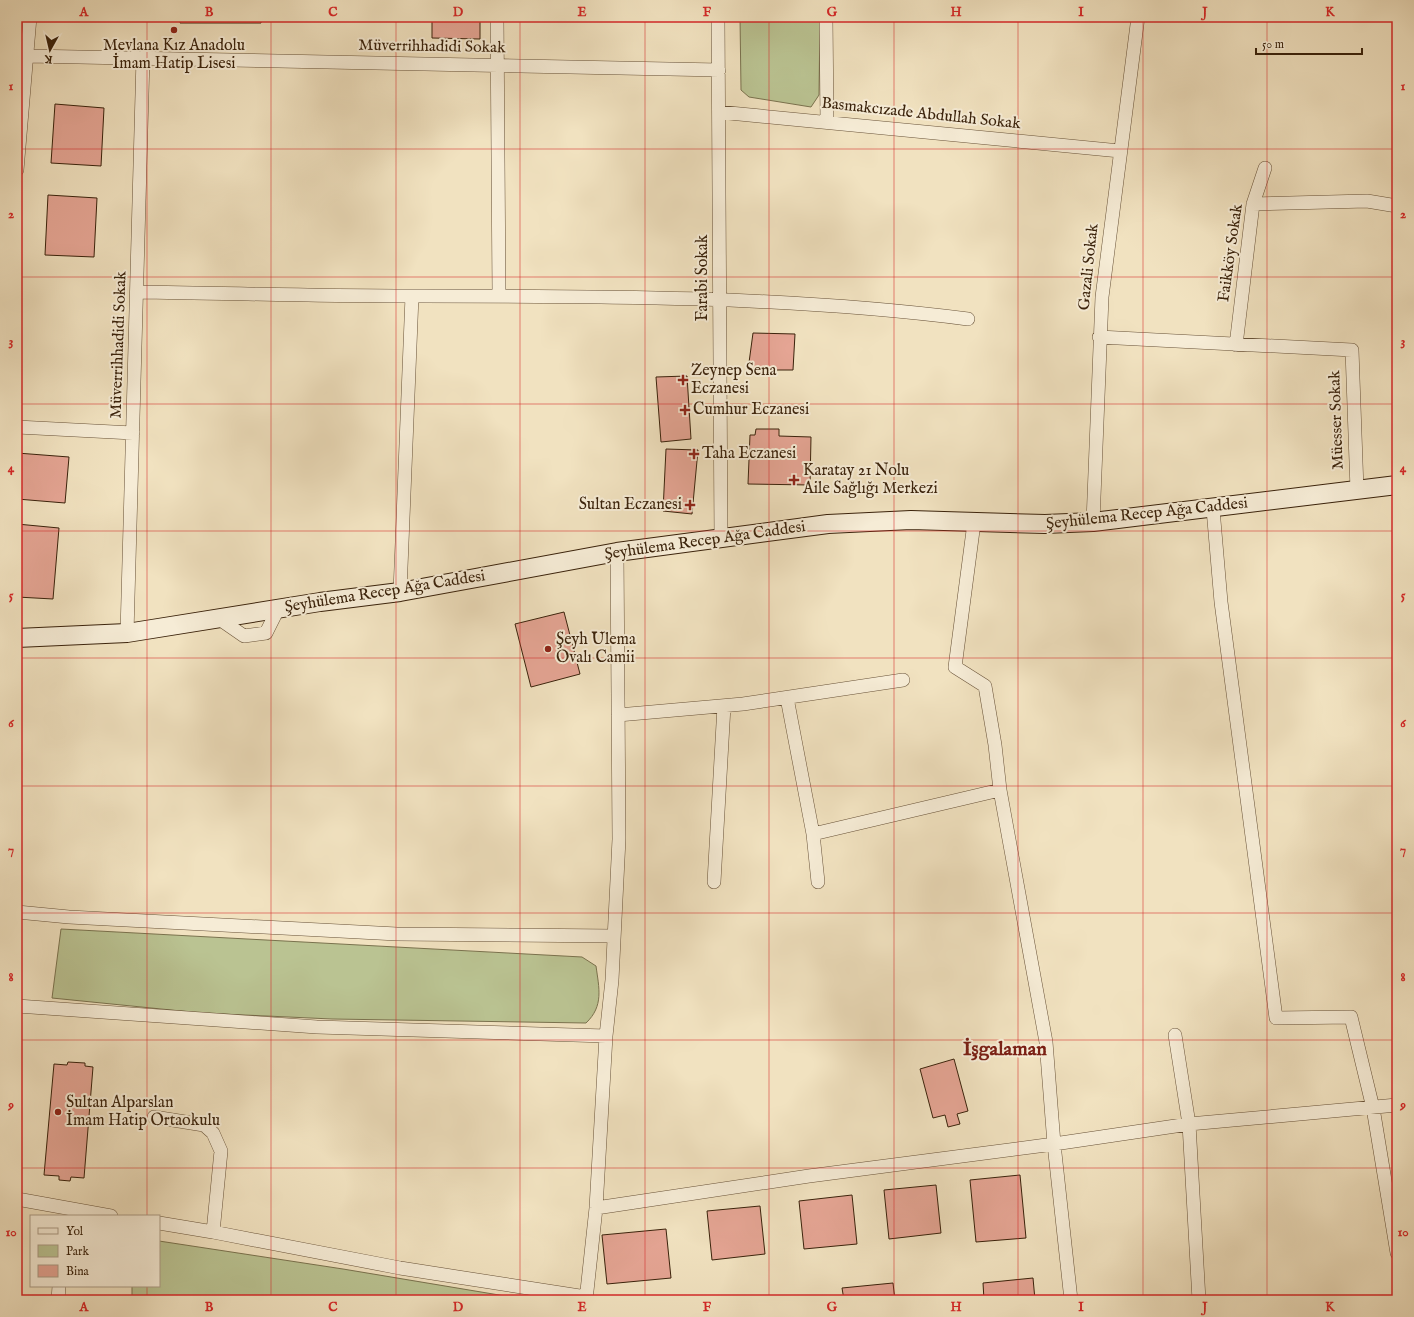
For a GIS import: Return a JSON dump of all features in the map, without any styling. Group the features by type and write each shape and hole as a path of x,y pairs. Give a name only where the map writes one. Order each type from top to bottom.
{"street":[{"path":"17,170 28,56 30,17"},
{"path":"497,17 499,65 499,294"},
{"name":"Farabi Sokak","path":"718,17 721,540"},
{"path":"826,17 827,122"},
{"name":"Gazali Sokak","path":"1093,522 1102,297 1138,17"},
{"name":"Müverrihhadidi Sokak","path":"28,56 719,70"},
{"name":"Müverrihhadidi Sokak","path":"127,633 144,58"},
{"name":"Basmakcızade Abdullah Sokak","path":"719,112 1120,151"},
{"name":"Faikköy Sokak","path":"1236,345 1253,204 1265,168"},
{"path":"1253,204 1367,201 1397,206"},
{"path":"137,292 412,296 499,294 720,300 901,310 968,319"},
{"path":"400,592 412,296"},
{"path":"1100,337 1236,345"},
{"name":"Müesser Sokak","path":"1236,345 1352,350 1357,490"},
{"path":"17,427 133,433"},
{"name":"Şeyhülema Recep Ağa Caddesi","path":"17,638 127,633 218,618 400,592 617,552 721,540 828,524 911,520 1045,524 1093,522 1213,509 1397,485"},
{"path":"1213,509 1221,602 1276,1018 1351,1017 1372,1108 1397,1253"},
{"path":"974,523 955,666 985,686 996,745 1000,790 1046,1042 1054,1144 1071,1300"},
{"path":"160,1223 400,1268 586,1299 596,1208 619,839 617,552"},
{"path":"618,715 724,706 903,680"},
{"path":"787,698 813,834 818,882"},
{"path":"714,882 724,706"},
{"path":"813,834 1000,790"},
{"path":"17,912 69,917 397,934 614,936"},
{"path":"17,1006 317,1027 606,1036"},
{"path":"1175,1035 1188,1124 1199,1300"},
{"path":"596,1208 809,1176 1054,1144 1188,1124 1397,1105"},
{"path":"154,1117 204,1125 213,1133 221,1151 213,1232"},
{"path":"17,1199 66,1213 96,1215"},
{"path":"58,1300 59,1287"}],"green space":[{"path":"740,17 820,17 819,95 811,107 749,97 741,90"},
{"path":"61,929 582,957 596,966 599,996 596,1010 586,1023 332,1019 201,1013 52,998"},
{"path":"160,1241 343,1269 529,1300 132,1300 132,1287 160,1287"}],"building":[{"path":"173,17 274,17 273,19 261,19 261,23 180,23 181,18"},
{"path":"432,17 480,18 480,39 432,38"},
{"path":"55,104 104,108 101,166 51,163"},
{"path":"48,195 97,198 94,257 45,255"},
{"path":"753,333 795,334 793,370 748,370"},
{"path":"687,376 691,439 661,442 656,377"},
{"path":"756,429 779,429 779,436 811,437 810,485 748,484 750,435 755,435"},
{"path":"666,449 698,450 692,514 663,511"},
{"path":"17,453 69,457 65,503 17,499"},
{"path":"17,524 59,528 53,599 17,597"},
{"name":"Şeyh Ulema Ovalı Camii","path":"564,612 580,674 531,687 515,624"},
{"path":"954,1059 968,1111 957,1114 960,1124 948,1127 945,1115 933,1118 920,1069"},
{"path":"68,1062 85,1063 85,1066 93,1067 84,1178 71,1177 70,1181 59,1180 59,1176 44,1175 54,1064 67,1065"},
{"path":"1020,1175 1026,1238 976,1242 970,1180"},
{"path":"936,1185 941,1233 889,1239 884,1190"},
{"path":"852,1195 857,1244 804,1249 799,1201"},
{"path":"760,1206 765,1254 712,1260 707,1211"},
{"path":"666,1229 671,1278 607,1284 602,1235"},
{"path":"1033,1278 1035,1300 984,1300 983,1283"},
{"path":"893,1283 895,1300 844,1300 842,1288"}],"place":[{"name":"Mevlana Kız Anadolu İmam Hatip Lisesi","path":"174,30"},
{"name":"Zeynep Sena Eczanesi","path":"683,380"},
{"name":"Cumhur Eczanesi","path":"685,410"},
{"name":"Taha Eczanesi","path":"694,454"},
{"name":"Karatay 21 Nolu Aile Sağlığı Merkezi","path":"794,480"},
{"name":"Sultan Eczanesi","path":"690,505"},
{"name":"Şeyh Ulema Ovalı Camii","path":"548,649"},
{"name":"Sultan Alparslan İmam Hatip Ortaokulu","path":"58,1112"}],"district":[{"name":"İşgalaman","path":"1005,1049"}]}
